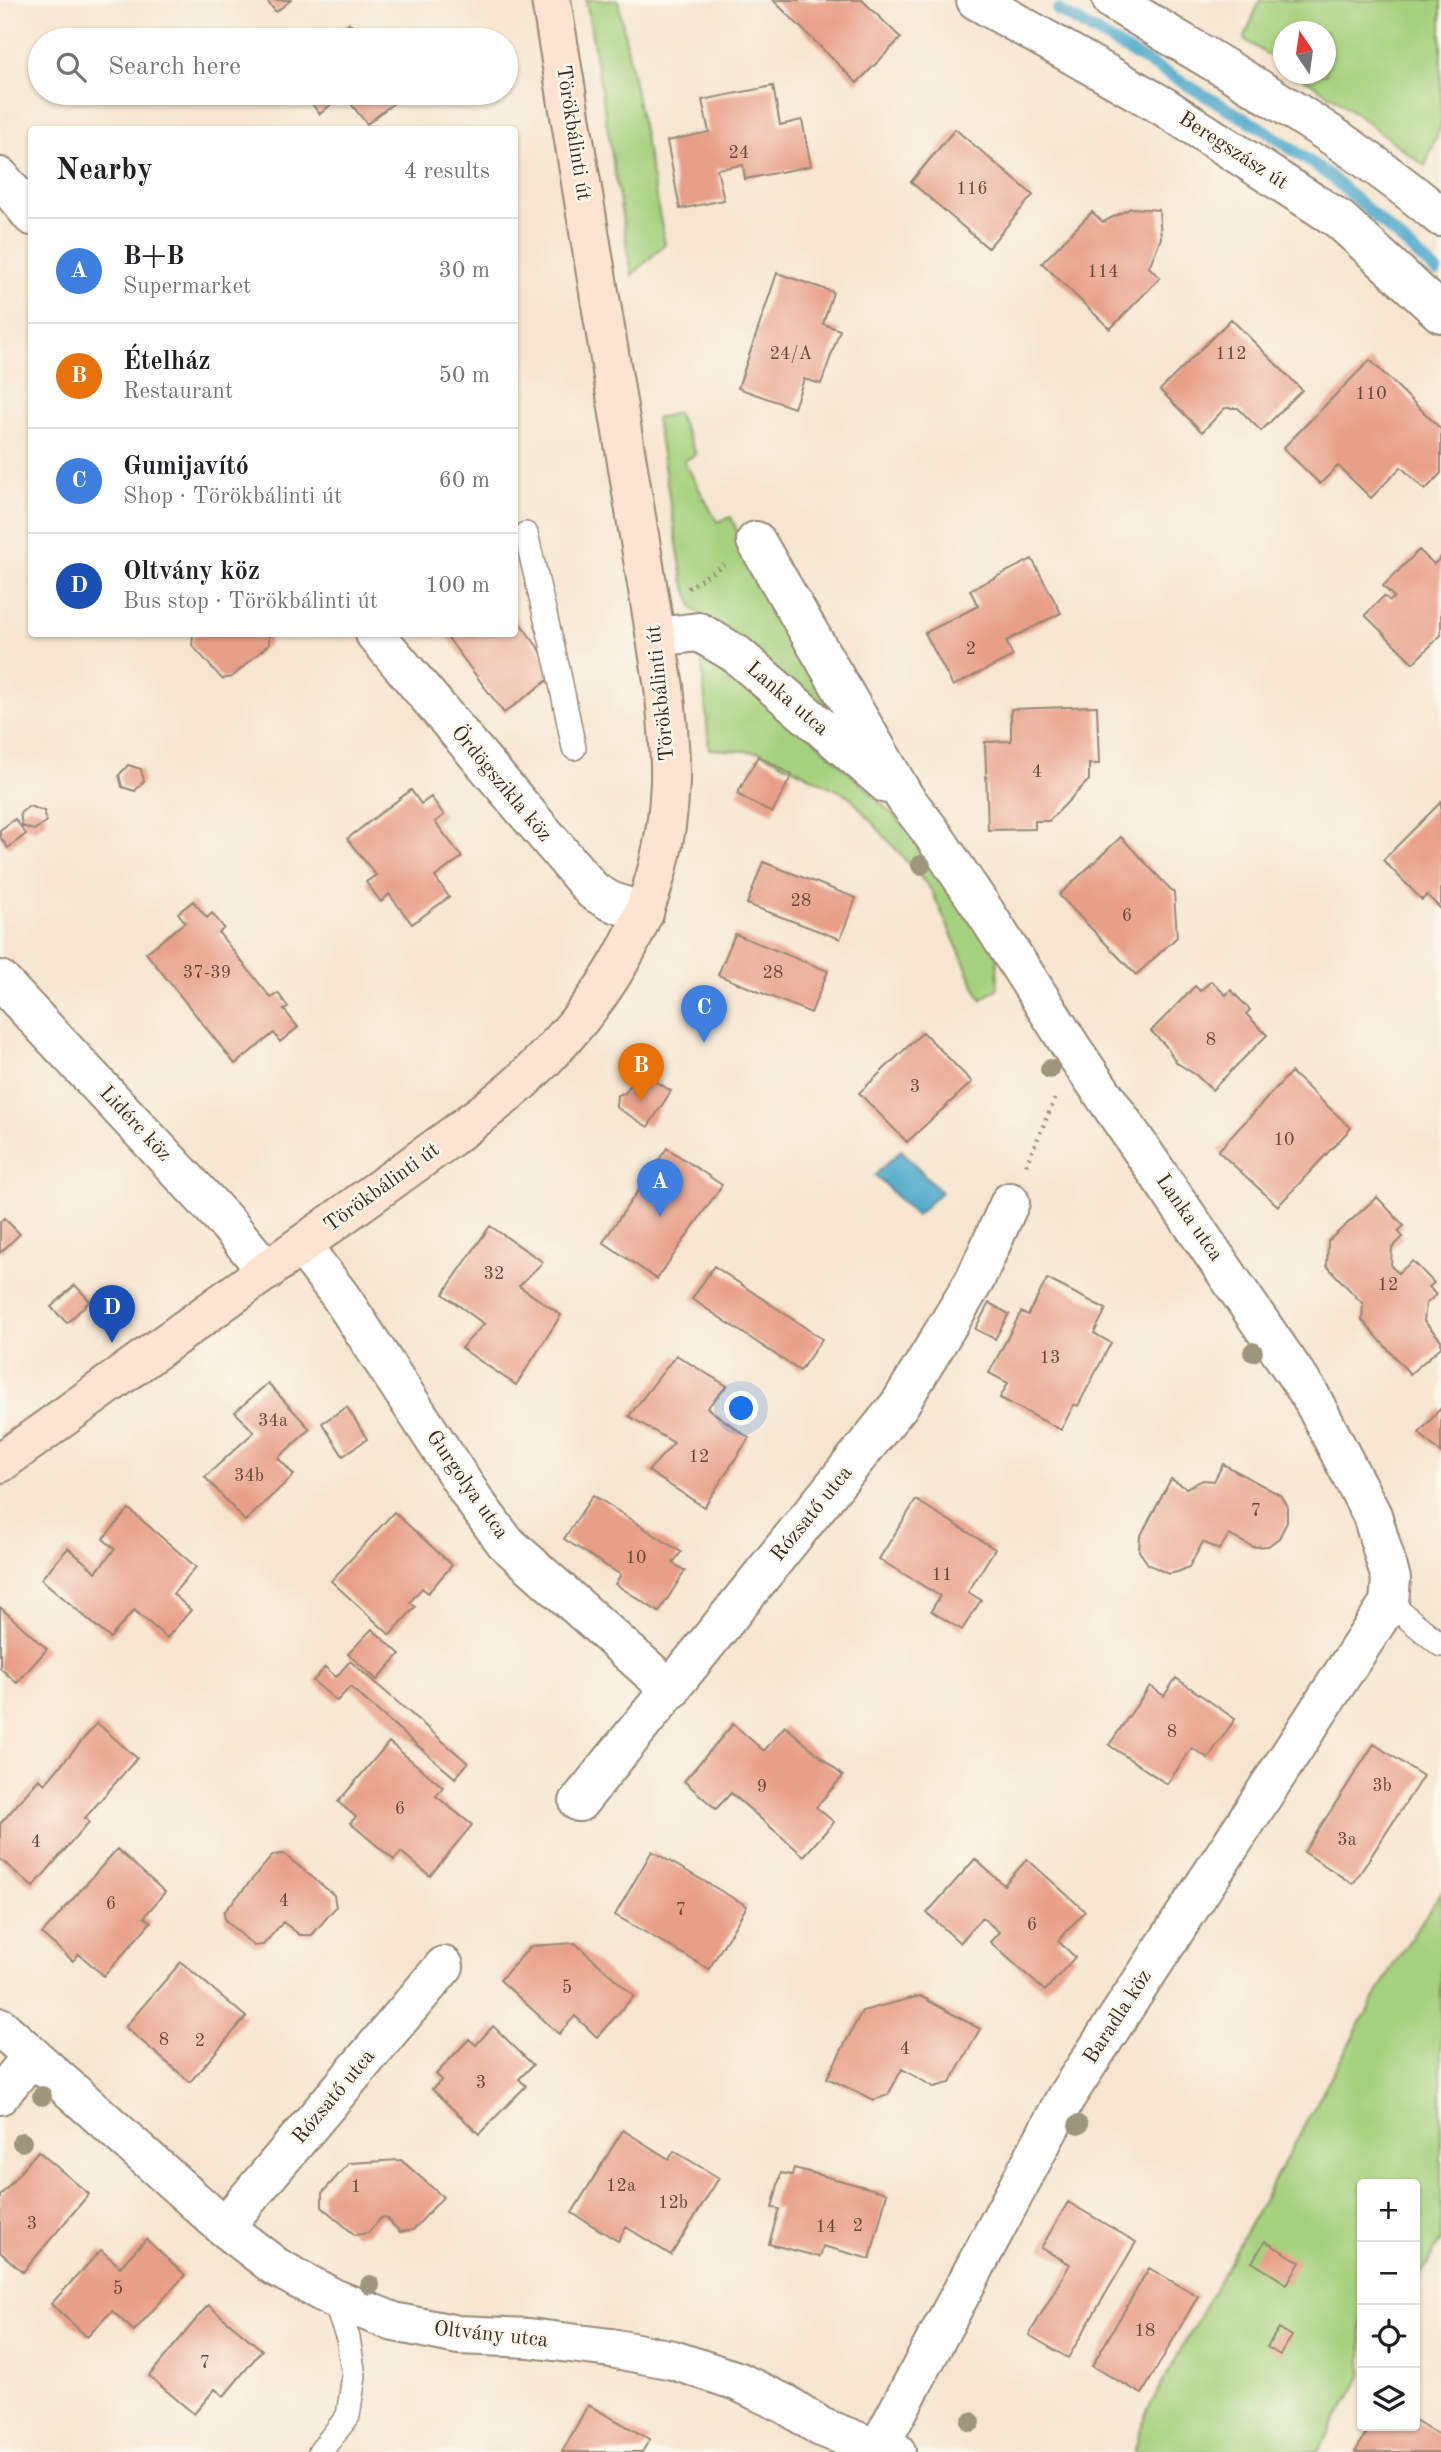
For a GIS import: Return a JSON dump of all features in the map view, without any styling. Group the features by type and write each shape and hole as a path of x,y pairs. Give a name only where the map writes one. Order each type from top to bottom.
{"street":[{"name":"Törökbálinti út","path":"0,1463 302,1246 519,1084 596,1002 623,958 644,913 658,870 664,838 670,781 668,722 551,0"},
{"path":"1112,0 1329,133 1398,181 1441,217"},
{"name":"Beregszász út","path":"999,6 1163,106 1340,220 1441,313"},
{"path":"0,177 28,211"},
{"name":"Lanka utca","path":"756,541 905,798 985,912 1075,1053 1310,1395 1372,1515 1391,1579 1389,1603"},
{"name":"Lanka utca","path":"656,637 699,632 736,654 864,766 905,798"},
{"name":"Ördögszikla köz","path":"378,637 593,891 610,901 644,913"},
{"name":"Lidérc köz","path":"0,980 228,1224 267,1271"},
{"name":"Rózsatő utca","path":"579,1802 900,1404 975,1280 1010,1202"},
{"name":"Gurgolya utca","path":"302,1246 341,1297 476,1503 505,1542 671,1690"},
{"name":"Baradla köz","path":"883,2451 1066,2097 1389,1603"},
{"name":"Rózsatő utca","path":"223,2227 444,1966"},
{"name":"Oltvány utca","path":"0,2026 223,2227 276,2267 333,2298 394,2322 458,2335 543,2340 611,2348 673,2360 737,2381 787,2405 821,2427 883,2451"},
{"path":"0,2095 32,2056"}],"lane":[{"path":"526,534 574,748"},
{"path":"1389,1603 1441,1646"},
{"path":"320,2452 348,2416 354,2376 348,2338 333,2298"}],"path":[{"path":"678,592 692,586 756,541"},
{"path":"1010,1202 1075,1053"}],"green space":[{"path":"586,0 618,0 665,244 632,275"},
{"path":"1260,0 1441,0 1441,125 1425,166 1313,84 1336,84 1336,21 1273,21 1273,58 1244,39"},
{"path":"677,413 696,454 684,461 717,522 731,517 762,591 855,742 757,653 694,610 683,579 656,418"},
{"path":"701,652 732,664 931,852 997,954 998,988 981,1000 931,889 849,796 761,752 709,749"},
{"path":"1441,1892 1441,2240 1420,2276 1420,2179 1357,2179 1357,2385 1318,2452 1134,2452 1146,2413 1389,1972"}],"water":[{"path":"901,1150 941,1192 916,1216 875,1175"}],"building":[{"path":"266,0 291,0 276,12"},
{"path":"773,0 862,0 901,38 857,83"},
{"path":"773,86 780,125 802,120 811,166 745,179 743,165 717,169 724,200 680,209 667,141 709,132 702,100"},
{"path":"313,105 330,105 320,114"},
{"path":"352,105 391,105 367,124"},
{"path":"955,129 1033,195 988,248 911,182"},
{"path":"1131,208 1159,210 1161,238 1149,267 1160,278 1110,329 1042,263 1092,212 1103,222"},
{"path":"777,273 833,292 823,324 840,330 821,384 804,379 794,408 738,388"},
{"path":"1231,319 1302,390 1261,431 1238,408 1225,408 1202,432 1160,390"},
{"path":"1370,360 1441,429 1441,473 1425,490 1401,467 1371,498 1338,466 1320,484 1283,448"},
{"path":"1419,550 1434,564 1441,557 1441,635 1413,663 1365,615 1384,596 1390,601 1394,597 1383,586"},
{"path":"1032,559 1061,613 1006,641 1013,656 953,686 925,633 978,606 970,590"},
{"path":"518,620 557,673 504,713 447,637 518,637"},
{"path":"193,637 269,637 269,644 232,677 222,679 192,645"},
{"path":"1097,706 1099,764 1089,764 1089,780 1049,821 1035,821 1035,829 988,830 985,742 1011,741 1011,709"},
{"path":"758,756 792,775 772,813 737,794"},
{"path":"128,765 141,769 144,781 135,791 122,787 119,775"},
{"path":"411,790 421,804 431,797 444,815 435,822 462,857 435,877 449,897 412,924 389,894 381,902 366,882 376,875 347,839"},
{"path":"1441,802 1441,909 1427,895 1422,900 1383,860"},
{"path":"29,806 44,811 46,822 34,830 22,826 20,813"},
{"path":"15,819 26,834 8,848 0,837 0,830"},
{"path":"1121,837 1174,893 1177,937 1136,975 1059,895"},
{"path":"763,862 856,898 840,939 747,904"},
{"path":"193,901 207,918 212,913 224,928 219,933 271,998 278,993 288,1007 284,1010 298,1027 280,1042 274,1033 235,1064 146,953 185,922 178,913"},
{"path":"735,934 828,971 811,1013 718,975"},
{"path":"1211,981 1226,995 1231,990 1250,1010 1246,1014 1267,1035 1212,1090 1196,1075 1177,1063 1151,1031 1195,986 1200,991"},
{"path":"923,1032 972,1082 907,1142 859,1093"},
{"path":"638,1070 671,1091 648,1127 616,1107 617,1095 625,1093 631,1084 629,1076"},
{"path":"1291,1072 1351,1128 1278,1206 1218,1151"},
{"path":"667,1148 722,1185 657,1279 603,1242"},
{"path":"1377,1197 1404,1226 1398,1231 1403,1237 1392,1248 1391,1266 1398,1273 1413,1261 1434,1283 1429,1287 1436,1295 1426,1304 1424,1321 1441,1340 1441,1347 1410,1374 1362,1320 1363,1304 1327,1266 1328,1241"},
{"path":"4,1218 20,1234 0,1253 0,1222"},
{"path":"490,1226 543,1262 519,1286 561,1315 516,1385 461,1348 484,1324 443,1294"},
{"path":"714,1266 822,1339 800,1371 692,1299"},
{"path":"1047,1279 1106,1309 1094,1333 1111,1343 1078,1406 1074,1404 1061,1430 1000,1398 1008,1383 989,1373 1021,1312 1028,1315"},
{"path":"75,1285 90,1301 67,1323 51,1307"},
{"path":"989,1303 1009,1314 995,1339 975,1329"},
{"path":"676,1355 727,1386 707,1408 749,1438 704,1507 648,1471 674,1443 629,1416"},
{"path":"268,1383 310,1429 278,1458 294,1475 245,1521 205,1477 254,1432 235,1412"},
{"path":"347,1407 367,1439 343,1456 322,1423"},
{"path":"1441,1408 1441,1453 1419,1433"},
{"path":"1223,1464 1280,1495 1287,1506 1287,1522 1279,1538 1268,1546 1253,1547 1229,1535 1219,1550 1203,1542 1189,1567 1168,1574 1148,1564 1139,1551 1140,1537 1171,1479 1186,1488 1203,1480 1214,1481"},
{"path":"593,1495 681,1552 673,1563 685,1571 659,1612 615,1584 621,1575 564,1539"},
{"path":"916,1500 995,1549 968,1592 981,1600 962,1630 931,1611 940,1596 879,1559"},
{"path":"129,1509 196,1567 173,1594 191,1610 167,1638 134,1610 110,1638 41,1579 68,1548 96,1572 115,1549 103,1539"},
{"path":"394,1512 452,1565 428,1593 422,1588 410,1602 415,1607 390,1635 331,1581"},
{"path":"0,1607 47,1649 17,1683 0,1668"},
{"path":"372,1629 400,1654 377,1680 348,1654"},
{"path":"350,1661 468,1763 455,1778 350,1687 337,1701 313,1681 325,1667 336,1677"},
{"path":"1176,1678 1235,1719 1208,1758 1192,1748 1167,1784 1109,1745 1150,1686 1164,1696"},
{"path":"97,1723 137,1758 85,1818 89,1822 33,1887 0,1859 0,1824 39,1779 45,1784"},
{"path":"733,1724 764,1751 785,1726 843,1776 816,1807 834,1822 804,1856 731,1793 716,1809 684,1781"},
{"path":"389,1742 443,1787 436,1796 472,1825 430,1876 401,1852 394,1860 350,1823 356,1817 338,1802"},
{"path":"1374,1744 1423,1776 1353,1884 1304,1852"},
{"path":"117,1849 165,1892 144,1917 151,1922 104,1976 79,1954 73,1961 42,1934"},
{"path":"652,1851 747,1906 709,1969 615,1915"},
{"path":"284,1854 334,1895 336,1907 312,1935 300,1935 283,1922 263,1945 254,1946 225,1920 224,1912 273,1855"},
{"path":"975,1859 1004,1885 1027,1859 1085,1911 1058,1941 1075,1957 1045,1991 990,1942 999,1932 982,1917 960,1943 927,1913"},
{"path":"575,1943 634,1996 597,2037 575,2016 559,2034 500,1980 531,1946"},
{"path":"181,1962 246,2017 190,2082 125,2027"},
{"path":"920,1996 980,2029 950,2083 934,2087 902,2069 888,2095 874,2100 827,2078 862,2011"},
{"path":"493,2026 533,2065 519,2079 526,2086 479,2134 432,2089 442,2080 436,2074 469,2039 476,2045"},
{"path":"623,2130 669,2159 674,2151 719,2178 671,2255 626,2227 618,2241 572,2213"},
{"path":"38,2151 89,2194 23,2272 0,2252 0,2196"},
{"path":"401,2160 443,2197 413,2230 400,2232 385,2217 368,2233 355,2235 322,2207 322,2193 349,2163"},
{"path":"794,2168 887,2193 870,2259 823,2246 820,2257 769,2244 779,2209 772,2208 781,2173 792,2175"},
{"path":"1068,2202 1136,2242 1068,2358 1029,2335 1070,2264 1041,2248"},
{"path":"146,2239 185,2275 134,2331 112,2311 87,2337 51,2304 101,2250 120,2267"},
{"path":"1265,2241 1300,2262 1287,2284 1252,2262"},
{"path":"1149,2268 1198,2296 1142,2394 1092,2366"},
{"path":"208,2305 262,2350 224,2396 215,2389 194,2414 149,2376"},
{"path":"1279,2328 1292,2336 1280,2355 1267,2347"},
{"path":"588,2405 650,2439 642,2452 562,2452"},
{"path":"1420,2423 1441,2436 1441,2452 1355,2452 1368,2431 1420,2431"}],"waterway":[{"path":"1058,10 1266,131 1330,176 1436,271"}],"place":[{"name":"Gumijavító","path":"704,1043"},
{"name":"Ételház","path":"641,1101"},
{"name":"B+B","path":"660,1217"},
{"name":"Oltvány köz","path":"112,1343"}]}
